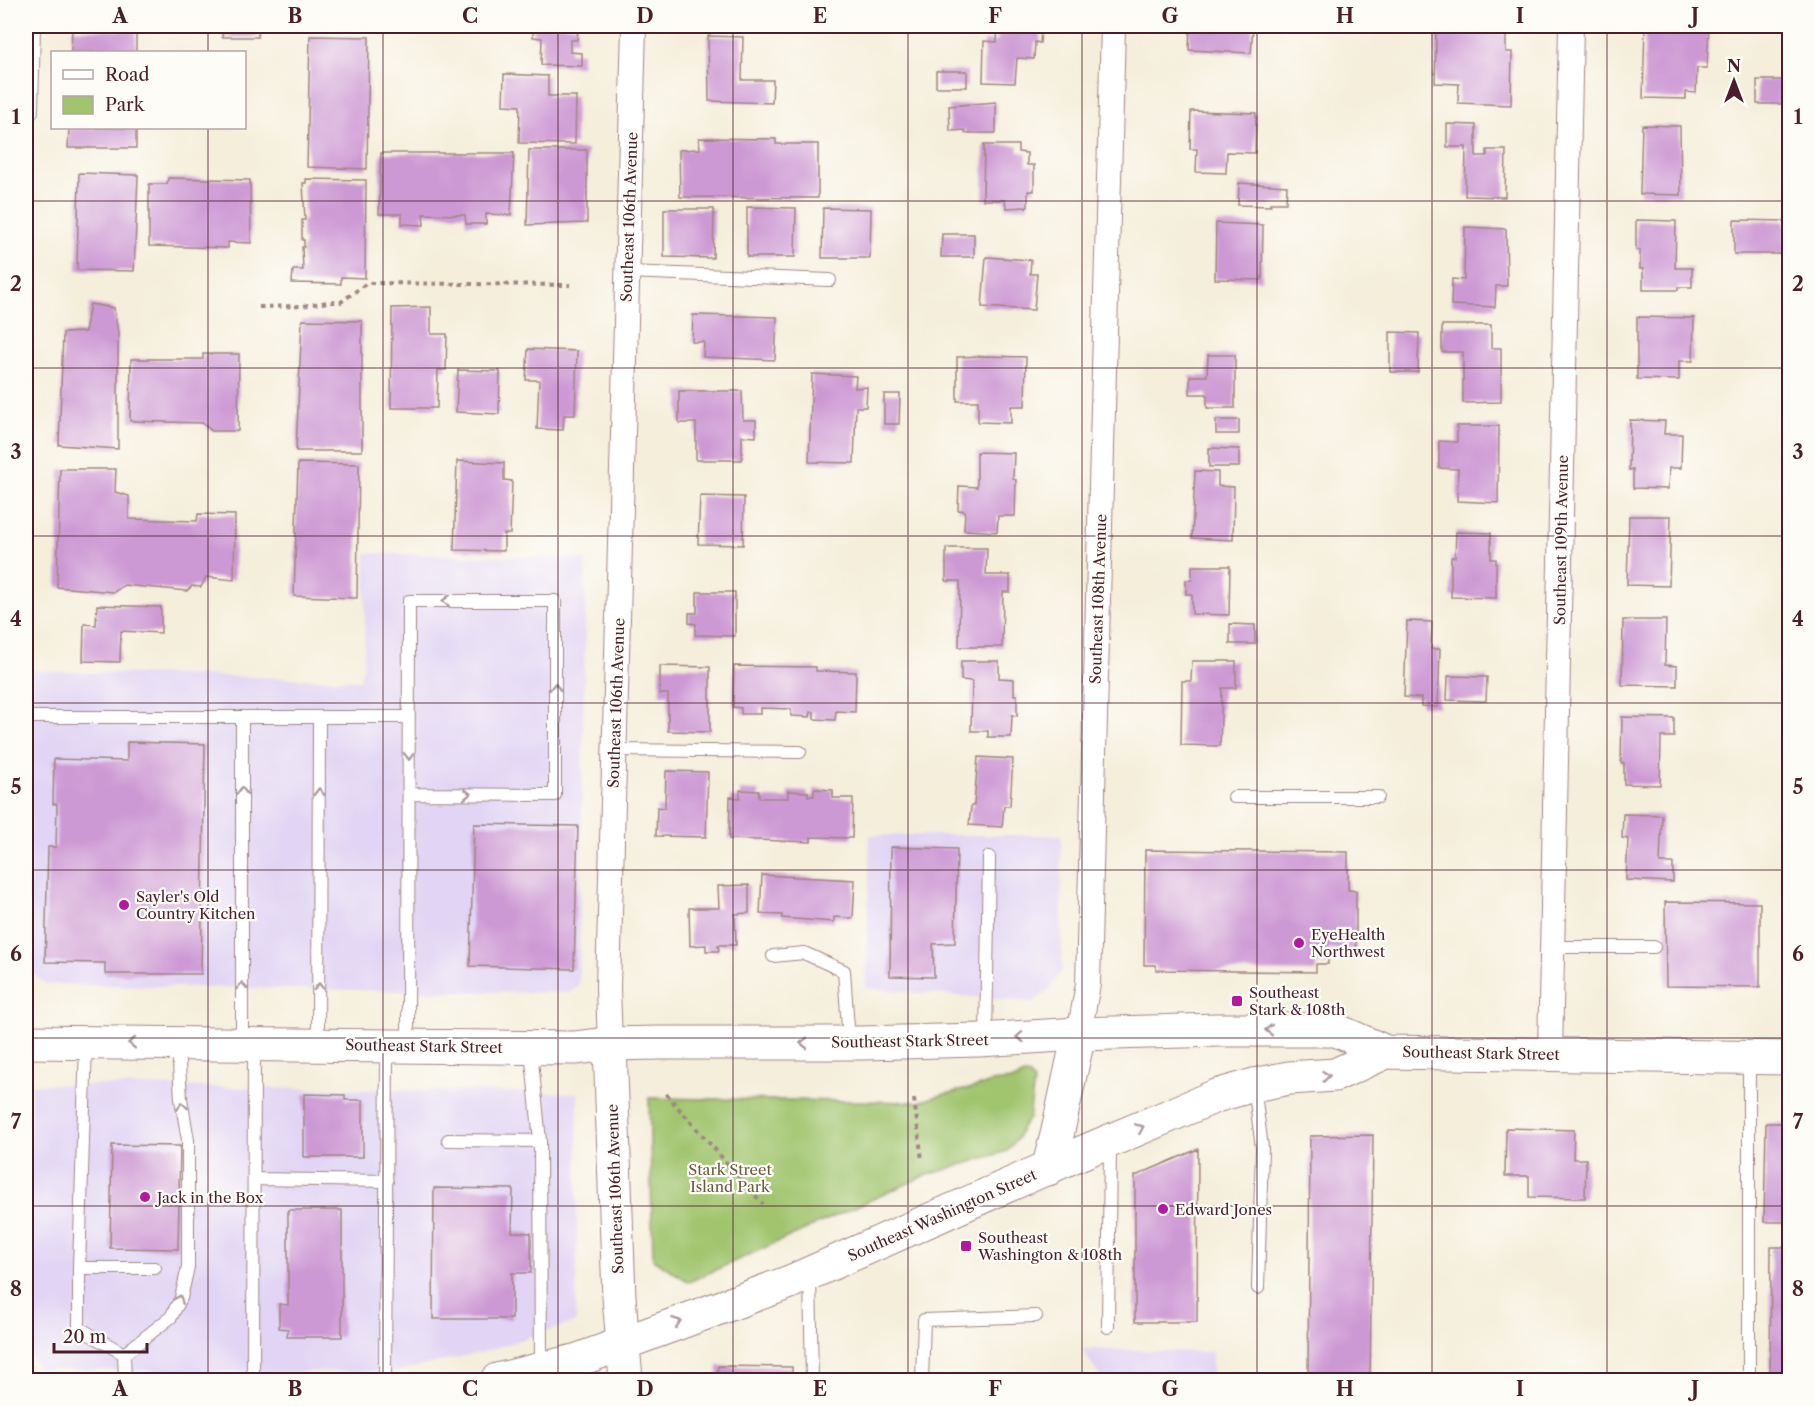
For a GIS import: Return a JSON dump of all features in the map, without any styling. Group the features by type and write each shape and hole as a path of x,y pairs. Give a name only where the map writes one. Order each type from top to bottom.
{"main road":[{"name":"Southeast Stark Street","path":"26,1042 575,1048 610,1044 849,1043 986,1039 1218,1029 1336,1030 1386,1052 1790,1058"},
{"name":"Southeast 108th Avenue","path":"1048,1168 1079,1034"},
{"name":"Southeast 106th Avenue","path":"610,1044 619,1297 626,1380"},
{"name":"Southeast Washington Street","path":"497,1380 578,1360 810,1273 1110,1140 1216,1096 1289,1078 1335,1075 1386,1052"}],"street":[{"path":"26,110 28,26"},
{"name":"Southeast 106th Avenue","path":"610,1044 608,988 634,26"},
{"name":"Southeast 108th Avenue","path":"1079,1034 1088,984 1113,26"},
{"name":"Southeast 109th Avenue","path":"1550,1054 1571,26"}],"lane":[{"path":"628,272 830,280"},
{"path":"385,1380 387,1180 398,1046 409,794 409,601 555,601 555,795 409,794"},
{"path":"26,717 409,717"},
{"path":"242,717 248,1044 254,1179 253,1380"},
{"path":"318,1045 319,717"},
{"path":"615,750 800,752"},
{"path":"1234,797 1378,797"},
{"path":"986,1039 989,857"},
{"path":"1552,947 1654,947"},
{"path":"773,956 804,954 844,971 849,1043"},
{"path":"86,1042 79,1328 124,1354"},
{"path":"124,1354 171,1317 181,1298 188,1267 188,1140 181,1099 177,1044"},
{"path":"531,1047 540,1141 541,1370"},
{"path":"1749,1057 1749,1380"},
{"path":"1254,1085 1262,1148 1258,1288"},
{"path":"448,1140 540,1141"},
{"path":"1108,1327 1110,1140"},
{"path":"254,1179 387,1180"},
{"path":"79,1268 155,1268"},
{"path":"810,1273 812,1380"},
{"path":"922,1380 924,1320 1036,1316"},
{"path":"124,1354 124,1380"}],"path":[{"path":"259,307 342,302 367,283 570,285"},
{"path":"666,1094 763,1204"},
{"path":"914,1099 922,1160"}],"shaded area":[{"path":"366,553 586,559 579,984 569,993 46,984 33,974 29,958 32,671 360,680 364,663"},
{"path":"870,835 1061,835 1062,971 1049,990 1033,1002 866,988"},
{"path":"31,1084 578,1093 576,1322 479,1353 399,1371 241,1372 39,1369 28,1353"},
{"path":"1082,1349 1212,1352 1212,1380 1102,1380"}],"green space":[{"name":"Stark Street Island Park","path":"1024,1075 1030,1076 1034,1082 1029,1119 1007,1151 924,1176 689,1282 653,1259 649,1098 918,1102 991,1082 1014,1080"}],"building":[{"path":"154,26 258,26 258,37 222,37 223,30 154,28"},
{"path":"305,26 371,26 371,29 305,28"},
{"path":"533,26 578,26 577,40 570,40 570,52 582,53 582,66 541,65 542,38 533,37"},
{"path":"998,26 1038,26 1038,31 1041,31 1040,43 1035,42 1034,59 1017,58 1015,83 983,82 984,41 997,42"},
{"path":"1190,26 1253,27 1251,53 1189,50"},
{"path":"1645,26 1709,26 1707,68 1697,68 1696,93 1686,92 1686,99 1643,98"},
{"path":"72,29 136,31 136,51 71,51"},
{"path":"1436,32 1506,34 1506,52 1512,52 1511,105 1458,103 1459,84 1435,83"},
{"path":"310,36 369,37 367,169 307,167"},
{"path":"708,36 743,37 742,80 773,80 772,103 709,101"},
{"path":"936,71 967,71 967,87 936,87"},
{"path":"504,74 548,76 548,96 576,96 575,144 519,143 520,106 503,105"},
{"path":"1757,80 1790,80 1790,104 1757,104"},
{"path":"996,102 996,133 950,131 949,106"},
{"path":"1191,111 1256,113 1255,153 1227,152 1226,173 1196,172 1197,149 1190,149"},
{"path":"1447,124 1476,125 1476,156 1487,156 1487,150 1506,150 1505,197 1465,196 1466,147 1447,147"},
{"path":"1642,125 1680,126 1681,195 1640,194"},
{"path":"69,129 136,129 136,148 68,148"},
{"path":"699,138 776,139 776,144 818,144 818,198 680,197 679,150 700,149"},
{"path":"984,145 1018,145 1018,152 1027,153 1027,165 1034,165 1034,191 1028,191 1028,207 1006,208 1005,200 983,200"},
{"path":"529,150 587,150 587,223 527,225"},
{"path":"381,153 514,153 511,215 486,214 486,224 466,224 465,215 423,214 424,225 402,224 402,214 379,214"},
{"path":"79,173 138,175 134,271 77,270"},
{"path":"168,178 250,180 251,243 228,242 228,248 149,246 149,184 167,184"},
{"path":"306,179 366,180 365,278 341,277 341,284 292,283 293,270 303,270 302,220 305,220 303,183 306,183"},
{"path":"1239,183 1287,186 1286,203 1270,203 1271,206 1238,205"},
{"path":"747,207 796,208 795,257 747,257"},
{"path":"823,208 871,209 870,258 822,258"},
{"path":"664,209 714,209 713,258 664,257"},
{"path":"1636,220 1676,221 1675,268 1692,268 1692,287 1678,287 1678,290 1643,290 1640,250 1636,250"},
{"path":"1734,220 1785,221 1785,254 1734,254"},
{"path":"1216,223 1263,225 1262,280 1215,279"},
{"path":"1465,227 1506,229 1507,286 1496,286 1495,307 1451,305 1452,279 1464,280"},
{"path":"942,234 974,234 974,257 941,257"},
{"path":"986,257 1031,260 1030,274 1037,274 1034,310 982,307"},
{"path":"90,304 114,308 118,333 118,449 59,445 63,333 85,332"},
{"path":"431,307 431,334 447,334 446,370 438,370 437,408 391,408 392,308"},
{"path":"693,315 777,317 775,360 703,357 704,342 692,342"},
{"path":"1637,317 1694,318 1693,361 1679,361 1679,380 1637,379"},
{"path":"302,320 362,321 362,451 296,451"},
{"path":"1442,325 1491,325 1491,348 1501,348 1501,402 1463,403 1463,352 1442,352"},
{"path":"1390,332 1419,333 1418,372 1390,372"},
{"path":"528,349 577,351 575,415 564,415 563,430 537,429 539,380 526,380"},
{"path":"203,354 239,354 238,431 212,431 202,423 130,421 131,359 203,359"},
{"path":"1208,355 1235,355 1235,408 1207,408 1207,394 1190,394 1190,376 1207,376"},
{"path":"957,357 1026,357 1025,406 1011,406 1011,423 978,422 978,401 957,401"},
{"path":"458,370 500,371 499,414 456,412"},
{"path":"812,374 856,376 855,388 867,387 866,407 856,407 854,463 809,462"},
{"path":"679,391 742,391 743,420 756,420 756,437 742,436 742,460 696,460 696,423 679,423"},
{"path":"884,394 900,394 899,424 884,424"},
{"path":"1216,420 1239,420 1239,434 1216,434"},
{"path":"1630,420 1665,421 1664,434 1682,434 1681,468 1669,468 1668,489 1633,488 1633,469 1629,470"},
{"path":"1457,426 1499,426 1498,503 1457,501 1458,469 1439,468 1439,441 1457,442"},
{"path":"1209,448 1239,449 1239,467 1209,467"},
{"path":"977,452 1014,453 1015,516 998,516 997,532 964,530 965,511 958,510 959,486 977,487"},
{"path":"457,461 504,463 504,480 512,481 510,534 504,534 504,551 454,550"},
{"path":"298,463 359,464 357,598 294,596"},
{"path":"60,469 116,469 115,492 129,496 129,519 197,521 198,514 235,515 234,580 206,577 201,587 192,586 187,591 124,585 114,592 57,587"},
{"path":"1195,471 1218,472 1218,486 1234,487 1233,540 1192,538"},
{"path":"700,496 744,497 743,545 698,544"},
{"path":"1629,516 1671,516 1669,586 1627,585"},
{"path":"1456,532 1491,533 1491,559 1496,559 1496,598 1451,597 1451,557 1455,557"},
{"path":"946,548 987,548 986,575 1010,575 1010,592 1003,592 1002,647 959,647 960,581 946,581"},
{"path":"1192,566 1230,566 1229,615 1192,614 1192,594 1186,594 1186,580 1192,580"},
{"path":"697,592 735,592 735,636 695,635 696,624 689,623 689,613 697,613"},
{"path":"97,605 161,607 161,633 121,631 120,662 83,661 84,624 96,625"},
{"path":"1623,620 1666,620 1665,665 1677,666 1677,686 1622,685"},
{"path":"1407,621 1432,622 1431,649 1440,649 1438,707 1421,706 1421,698 1404,697"},
{"path":"1230,624 1255,625 1255,644 1230,644"},
{"path":"961,661 999,661 999,678 1014,679 1017,716 1012,715 1011,737 988,737 988,731 971,731 972,681 961,680"},
{"path":"1192,661 1236,661 1236,688 1222,688 1220,746 1181,745 1182,681 1191,681"},
{"path":"660,666 710,667 710,732 668,731 668,694 660,694"},
{"path":"734,666 816,667 816,671 856,672 855,712 836,711 835,720 814,719 814,712 811,712 810,717 791,716 791,709 760,708 760,714 741,714 741,708 733,707"},
{"path":"1448,676 1487,677 1486,701 1447,700"},
{"path":"1622,717 1674,718 1674,737 1661,737 1660,785 1624,784 1624,763 1621,763"},
{"name":"Sayler's Old Country Kitchen","path":"127,742 205,744 201,974 105,974 105,963 45,962 48,847 56,847 57,804 53,804 54,759 127,761"},
{"path":"978,757 1013,759 1010,806 1004,806 1002,827 969,825 971,806 974,805"},
{"path":"666,771 708,772 706,837 656,836 657,807 665,808"},
{"path":"814,789 833,790 833,798 853,798 852,838 811,837 811,842 729,839 730,797 740,798 740,790 759,791 759,798 788,798 788,791 808,792 808,796 814,796"},
{"path":"1623,814 1662,815 1660,863 1673,863 1673,882 1626,880 1628,839 1622,838"},
{"path":"474,824 578,826 574,969 470,966"},
{"path":"891,847 957,849 955,943 933,944 934,977 890,976"},
{"path":"1145,850 1348,852 1348,890 1356,891 1356,950 1328,950 1328,964 1316,964 1316,972 1156,970 1156,965 1144,965"},
{"path":"762,875 855,880 853,918 834,917 834,922 760,914"},
{"path":"749,885 749,913 735,914 736,945 718,945 719,951 706,951 706,945 690,946 689,908 719,908 718,886"},
{"path":"1665,902 1760,903 1760,987 1666,986"},
{"path":"304,1094 345,1095 345,1100 363,1100 363,1157 304,1157"},
{"path":"1766,1123 1790,1123 1790,1222 1764,1222"},
{"path":"1506,1128 1574,1130 1573,1159 1586,1159 1585,1198 1529,1197 1529,1176 1505,1176"},
{"path":"1373,1135 1370,1380 1308,1380 1310,1136"},
{"name":"Jack in the Box","path":"112,1145 180,1146 178,1249 110,1248"},
{"path":"1198,1149 1197,1322 1135,1322 1135,1176"},
{"path":"434,1188 513,1189 512,1232 531,1233 531,1273 512,1273 512,1319 433,1319"},
{"path":"288,1210 342,1210 342,1337 287,1337 288,1329 279,1328 279,1304 288,1305"},
{"path":"1771,1247 1790,1247 1790,1380 1770,1380"},
{"path":"718,1366 792,1367 792,1380 717,1380"}],"place":[{"name":"Sayler's Old Country Kitchen","path":"124,905"},
{"name":"EyeHealth Northwest","path":"1299,943"},
{"name":"Southeast Stark & 108th","path":"1237,1001"},
{"name":"Jack in the Box","path":"145,1197"},
{"name":"Edward Jones","path":"1163,1209"},
{"name":"Southeast Washington & 108th","path":"966,1246"}]}
